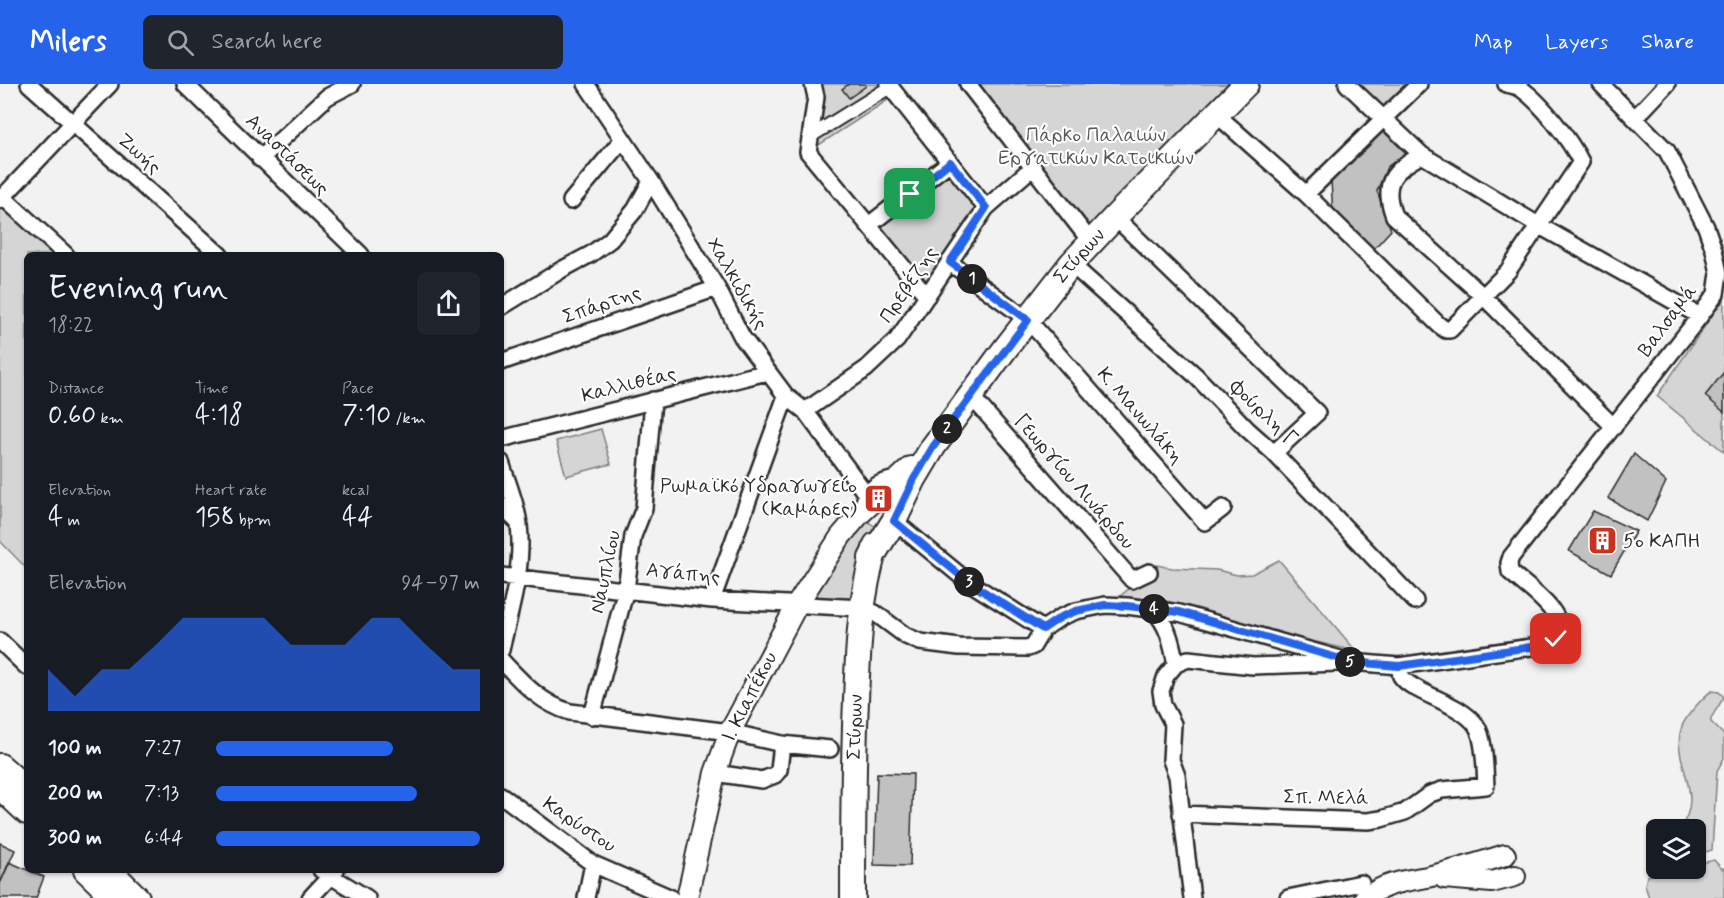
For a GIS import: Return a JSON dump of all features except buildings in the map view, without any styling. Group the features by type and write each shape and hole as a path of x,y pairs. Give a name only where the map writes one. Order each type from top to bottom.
{"main road":[{"name":"Στύρων","path":"871,558 894,521 914,479 933,447 1071,264 1216,114 1235,87"},
{"name":"Στύρων","path":"853,898 853,765 858,642 862,608 871,558 904,473 933,447"},
{"path":"0,766 24,787"},
{"path":"0,786 24,809"},
{"path":"89,873 115,898"},
{"path":"112,873 137,898"}],"street":[{"name":"Ζωής","path":"29,84 217,252"},
{"path":"63,252 2,198 110,84"},
{"name":"Αναστάσεως","path":"185,84 357,252"},
{"path":"260,159 323,90 352,84"},
{"name":"Χαλκιδικής","path":"586,84 651,181 717,288 742,338 786,396 805,411 866,494"},
{"path":"813,84 816,97 808,152 927,296"},
{"path":"1347,84 1422,155 1538,225 1700,316"},
{"path":"1306,194 1419,84"},
{"name":"Βαλσαμά","path":"1399,666 1545,645 1556,639 1560,629 1559,620 1510,572 1511,557 1716,294 1719,273 1714,250 1706,227 1667,151 1601,84"},
{"path":"1635,117 1667,84"},
{"path":"811,136 889,85 986,208"},
{"path":"1216,114 1306,194 1446,330 1454,328 1508,272 1581,162 1574,148 1546,113 1516,85"},
{"path":"971,86 1091,242"},
{"path":"571,201 624,139"},
{"path":"1422,155 1400,167 1393,176 1389,193 1394,216 1484,297 1614,427"},
{"path":"869,225 950,162"},
{"name":"Πρεβέζης","path":"805,411 866,369 897,340 986,208 1033,167"},
{"path":"504,304 591,254 610,240 635,210 651,181"},
{"path":"1115,217 1317,413 1274,453"},
{"path":"950,262 1028,320"},
{"name":"Φούρλη Γ","path":"1071,264 1195,375 1247,429 1274,453 1415,601"},
{"name":"Σπάρτης","path":"504,361 717,288"},
{"name":"Κ. Μανωλάκη","path":"1028,320 1205,522 1223,508"},
{"name":"Καλλιθέας","path":"504,438 767,372"},
{"path":"712,600 786,396"},
{"name":"Γεωργίου Λινάρδου","path":"971,396 1132,580 1149,572"},
{"name":"Ναυπλίου","path":"592,716 626,589 633,536 644,508 653,400"},
{"path":"504,472 519,523 518,578 504,637"},
{"path":"866,494 879,482 904,473"},
{"name":"Ι. Κιαπέκου","path":"687,898 715,773 730,732 798,603 841,536 859,515 904,473"},
{"name":"Ι. Κιαπέκου","path":"859,515 866,494"},
{"path":"504,509 519,523"},
{"path":"894,521 967,581 1043,629"},
{"name":"Αγάπης","path":"504,576 712,600 862,608"},
{"path":"862,608 875,613 906,636 920,642 940,646 1022,649 1033,646 1043,629 1069,614 1105,605 1153,609 1179,612 1351,662"},
{"path":"1153,609 1168,629 1176,664"},
{"path":"0,641 24,663"},
{"path":"1192,898 1177,776 1171,760 1173,724 1163,705 1161,692 1166,676 1176,664 1188,659 1253,666 1351,662 1399,666"},
{"path":"504,663 541,700 563,710 592,716 730,732 782,744 830,749"},
{"name":"Σπ. Μελά","path":"1181,814 1368,821 1405,812 1430,794 1442,790 1486,786 1481,739 1476,726 1458,708 1411,684 1401,675 1399,666"},
{"path":"715,773 768,779 779,770 782,744"},
{"name":"Καρύστου","path":"504,797 592,864 671,898"},
{"path":"1288,898 1375,891 1392,883 1426,877 1497,857"},
{"path":"1492,882 1497,857"},
{"path":"586,898 592,864"},
{"path":"310,898 328,873"},
{"path":"330,873 367,898"},
{"path":"1426,877 1492,882 1515,876"}],"green space":[{"path":"813,84 888,84 897,94 808,152"},
{"name":"Πάρκο Παλαιών Εργατικών Κατοικιών","path":"968,84 1246,84 1091,242"},
{"path":"1347,84 1419,84 1383,117"},
{"path":"950,162 986,208 927,296 869,225"},
{"path":"0,200 62,252 24,252 24,566 0,541"},
{"path":"1724,298 1724,452 1657,396"},
{"path":"601,429 611,464 566,476 556,441"},
{"path":"859,515 880,530 862,608 798,603"},
{"path":"1279,560 1356,651 1174,603 1118,598 1157,565 1217,570 1237,575 1252,574"},
{"path":"1712,691 1719,692 1724,697 1711,718 1711,722 1724,735 1724,758 1717,771 1712,850 1706,852 1706,819 1685,819 1690,803 1689,790 1679,739 1686,718"},
{"path":"1714,860 1722,869 1724,868 1724,898 1649,898 1645,885 1646,879 1706,879 1706,862"}],"place":[{"name":"Ρωμαϊκό Υδραγωγείο (Καμάρες)","path":"878,498"},
{"name":"5ο ΚΑΠΗ","path":"1602,541"}],"route":[{"path":"910,194 950,162 986,208 950,262 1028,320 933,447 914,479 894,521 967,581 1043,629 1061,617 1076,611 1105,605 1127,606 1179,612 1351,662 1399,666 1545,645 1556,639"}]}
